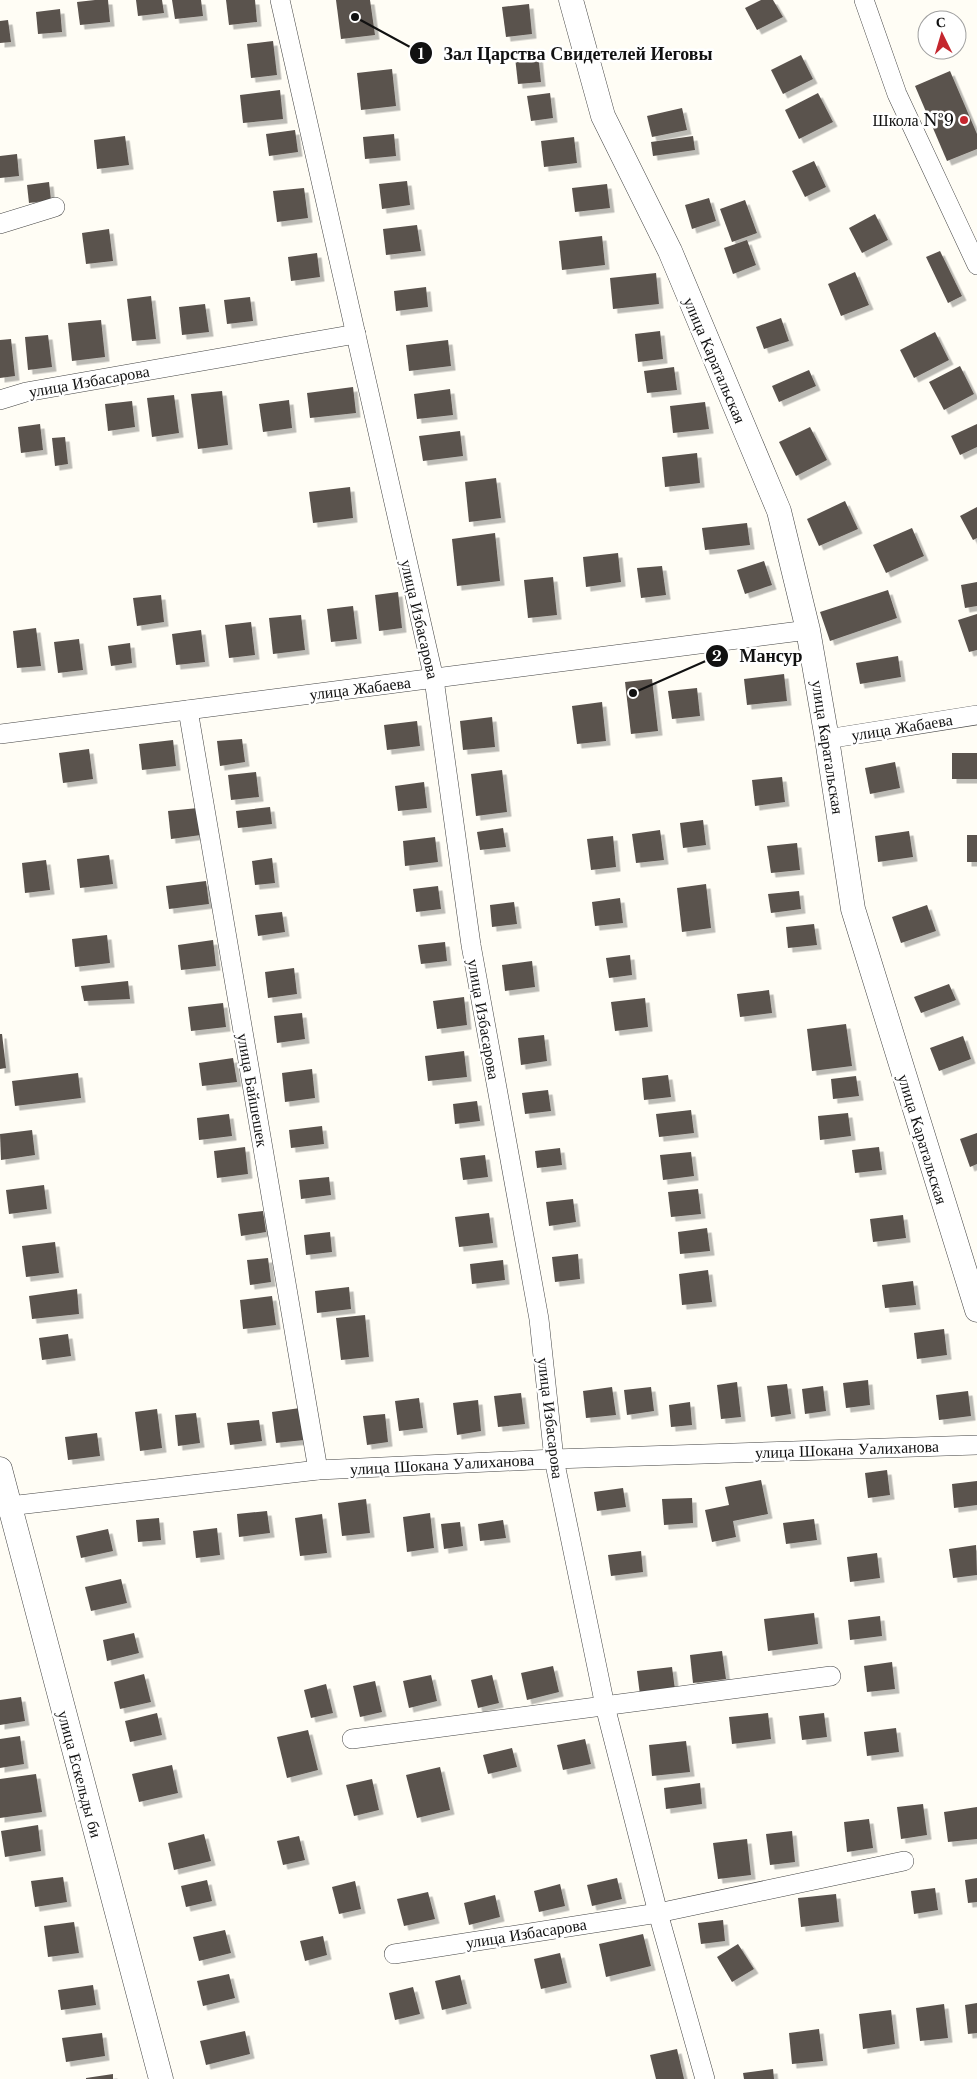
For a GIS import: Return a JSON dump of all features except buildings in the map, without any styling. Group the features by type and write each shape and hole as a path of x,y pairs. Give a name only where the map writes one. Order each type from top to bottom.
{"street":[{"name":"улица Избасарова","path":"280,0 434,679 471,945 539,1319 554,1459 605,1706 658,1913 705,2079"},
{"name":"улица Каратальская","path":"571,0 603,116 670,251 779,511 808,630 828,739 853,909 977,1310"},
{"path":"864,0 897,94 977,265"},
{"path":"0,224 55,207"},
{"name":"улица Избасарова","path":"0,400 26,392 356,334"},
{"name":"улица Жабаева","path":"0,734 808,630"},
{"name":"улица Байшешек","path":"188,710 318,1470"},
{"name":"улица Жабаева","path":"828,739 977,715"},
{"name":"улица Шокана Уалиханова","path":"4,1507 318,1470 554,1459 977,1445"},
{"name":"улица Ескельды би","path":"0,1469 4,1507 161,2079"},
{"path":"352,1740 831,1676"},
{"name":"улица Избасарова","path":"394,1954 658,1913 904,1861"}],"place":[{"name":"Зал Царства Свидетелей Иеговы","path":"355,17"},
{"name":"Школа №9","path":"964,120"},
{"name":"Мансур","path":"633,693"}]}
